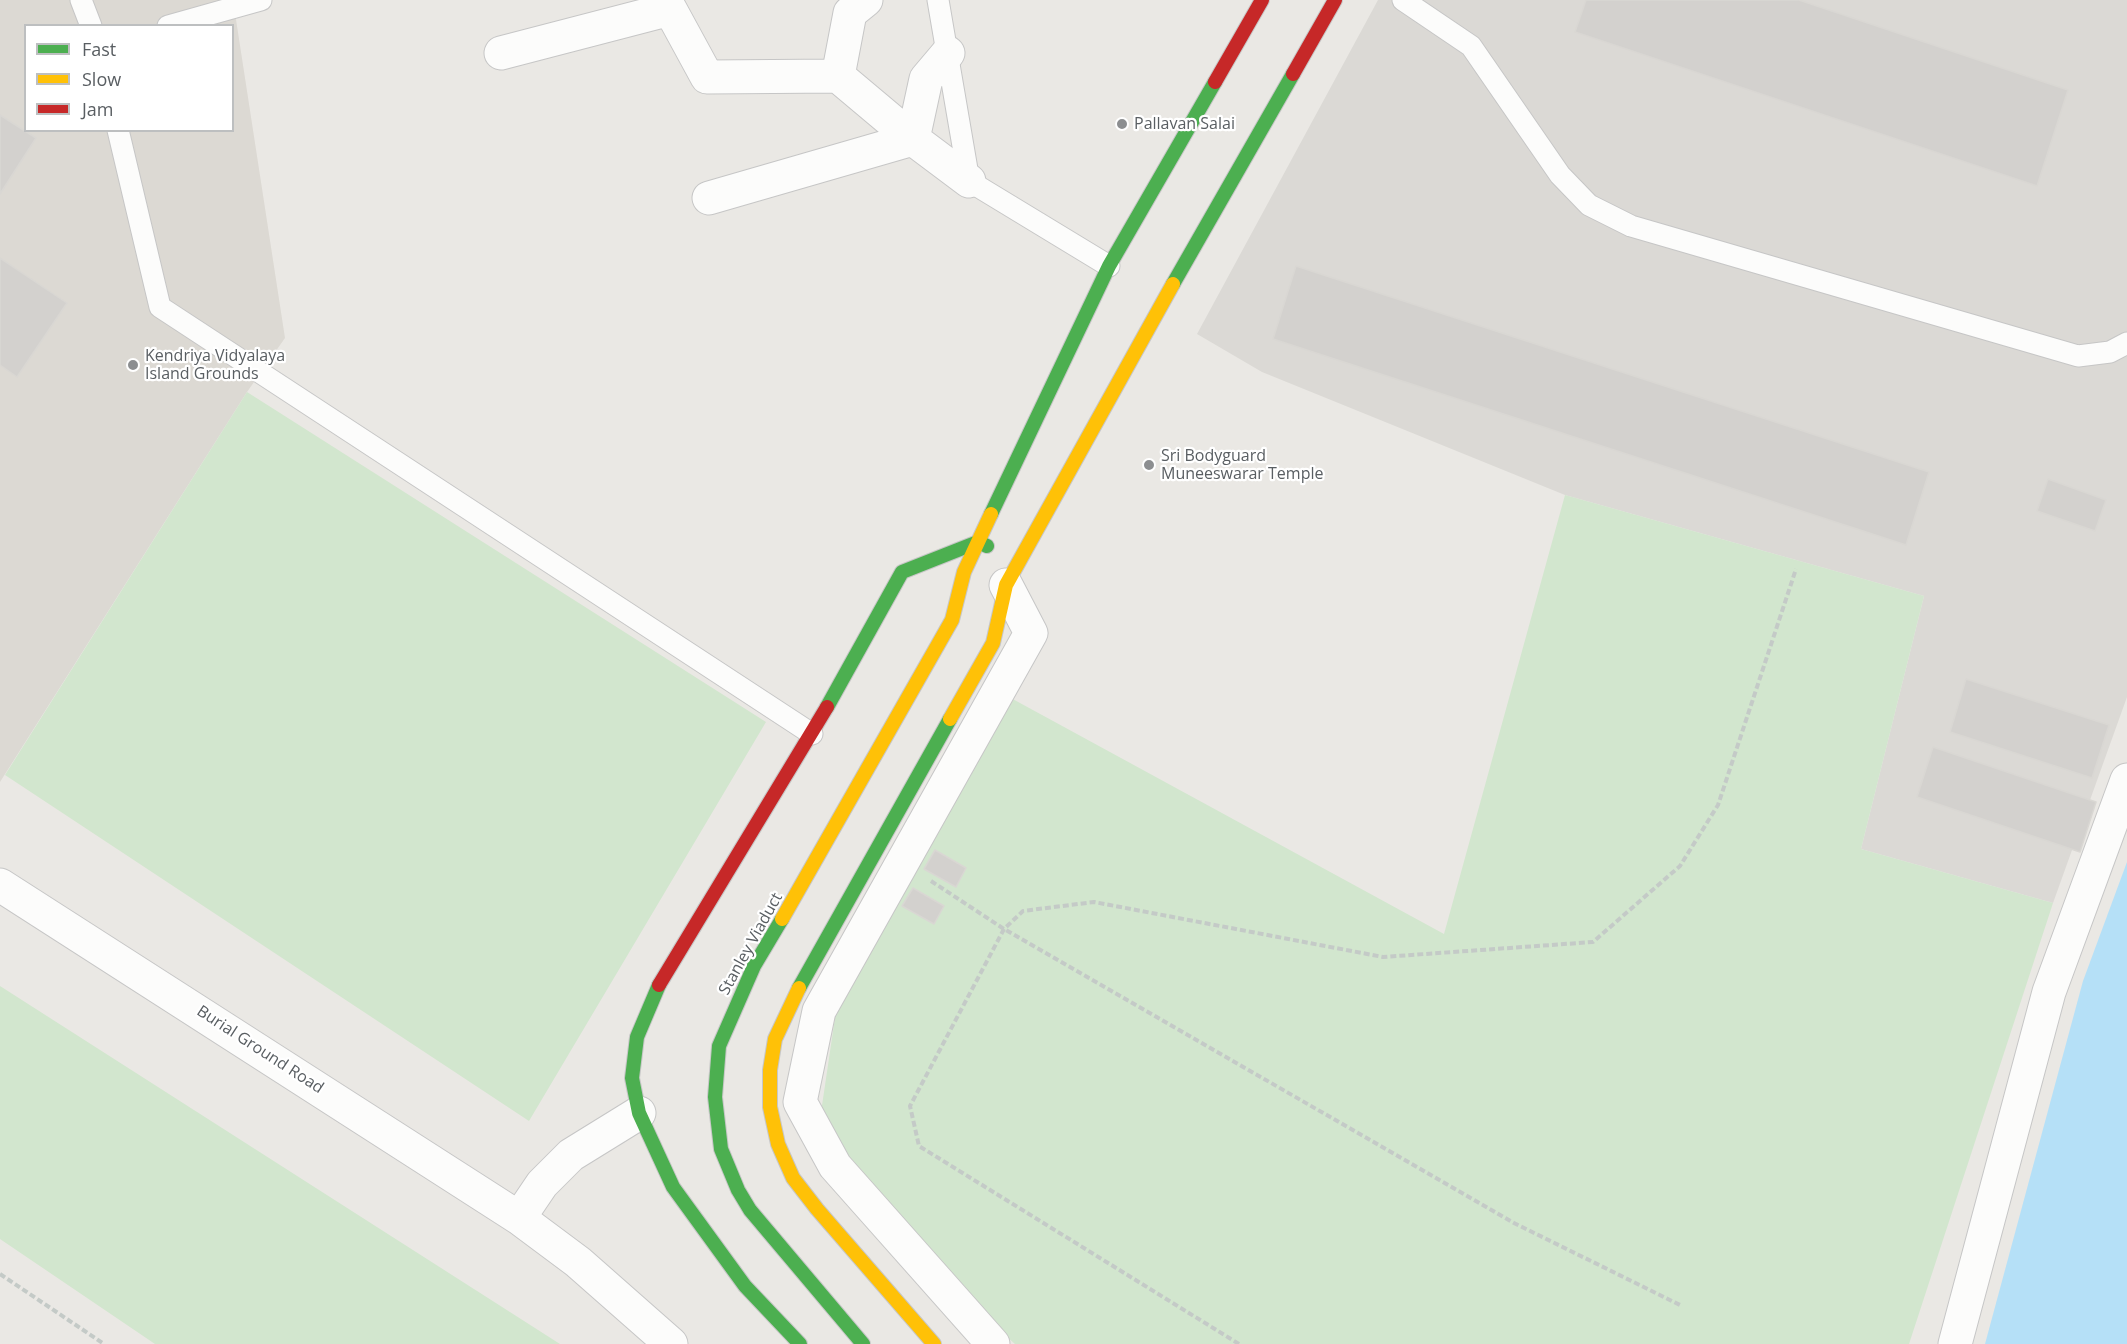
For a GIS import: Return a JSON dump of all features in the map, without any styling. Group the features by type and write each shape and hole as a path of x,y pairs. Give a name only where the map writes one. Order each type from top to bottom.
{"main road":[{"path":"800,1344 745,1286 673,1187 639,1113 632,1078 637,1037 662,977 812,734 902,572 978,542 1109,266 1262,0"},
{"path":"934,1344 793,1178 778,1144 770,1107 770,1070 775,1039 789,1008 993,643 1008,564 1155,315 1335,0"},
{"path":"978,542 1008,564"},
{"name":"Stanley Viaduct","path":"863,1344 750,1210 738,1190 721,1149 715,1097 719,1046 733,1009 754,966 952,620 964,572 978,542"}],"street":[{"path":"838,76 850,13 866,0"},
{"path":"501,53 670,9 707,77 838,76 913,139 969,181"},
{"path":"913,139 926,79 948,53"},
{"path":"709,198 913,139"},
{"path":"993,1344 835,1166 800,1102 819,1011 1031,633 1008,564"},
{"path":"1955,1344 2049,992 2127,780"},
{"name":"Burial Ground Road","path":"0,885 519,1218 578,1262 671,1344"},
{"path":"519,1218 542,1184 571,1155 639,1113"}],"lane":[{"path":"81,0 90,24"},
{"path":"175,24 261,0"},
{"path":"938,0 969,181 1109,266"},
{"path":"1403,0 1471,46 1560,175 1589,205 1631,226 2078,356 2110,352 2127,343"},
{"path":"118,132 160,307 812,734"}],"path":[{"path":"1239,1344 919,1146 910,1106 1004,928 1023,911 1094,902 1383,957 1593,942 1680,866 1718,806 1796,569"},
{"path":"901,862 1004,928 1514,1223 1680,1305"},
{"path":"0,1274 104,1344"}],"shaded area":[{"name":"Kendriya Vidyalaya Island Grounds","path":"0,0 233,0 285,338 247,392 0,782"},
{"path":"1378,0 2127,0 2127,697 2053,903 1861,849 1924,596 1565,495 1262,372 1197,334"}],"green space":[{"path":"247,392 766,722 529,1121 5,775"},
{"path":"1565,495 1924,596 1861,849 2053,903 1909,1344 1015,1344 936,1274 820,1119 836,1011 1009,697 1444,934"},
{"path":"0,986 560,1344 155,1344 0,1239"}],"water":[{"path":"2127,862 2127,1344 1985,1344 2083,981"}],"building":[{"path":"1586,0 1799,0 2068,90 2037,186 1575,32"},
{"path":"0,115 36,138 0,194"},
{"path":"0,258 67,303 17,377 0,365"},
{"path":"1296,266 1929,472 1906,545 1273,339"},
{"path":"2048,479 2106,500 2095,531 2037,511"},
{"path":"1966,679 2109,725 2092,778 1950,732"},
{"path":"1933,747 2096,802 2080,852 1917,797"},
{"path":"935,850 966,868 956,887 924,869"},
{"path":"913,888 944,906 934,924 902,906"}],"traffic: fast":[{"path":"1173,284 1293,74"},
{"path":"991,514 1109,266 1215,82"},
{"path":"827,707 902,572 978,542 987,546"},
{"path":"799,988 950,719"},
{"path":"782,919 754,966 719,1046 715,1097 721,1149 738,1190 750,1210 863,1344"},
{"path":"659,985 637,1037 632,1078 639,1113 673,1187 745,1286 800,1344"}],"traffic: slow":[{"path":"950,719 993,643 1006,585 1173,284"},
{"path":"782,919 952,620 964,572 991,514"},
{"path":"799,988 775,1039 770,1070 770,1107 778,1144 793,1178 817,1209 934,1344"}],"traffic: jam":[{"path":"1215,82 1262,0"},
{"path":"1293,74 1335,0"},
{"path":"659,985 827,707"}],"place":[{"name":"Pallavan Salai","path":"1122,124"},
{"name":"Kendriya Vidyalaya Island Grounds","path":"133,365"},
{"name":"Sri Bodyguard Muneeswarar Temple","path":"1149,465"}]}
